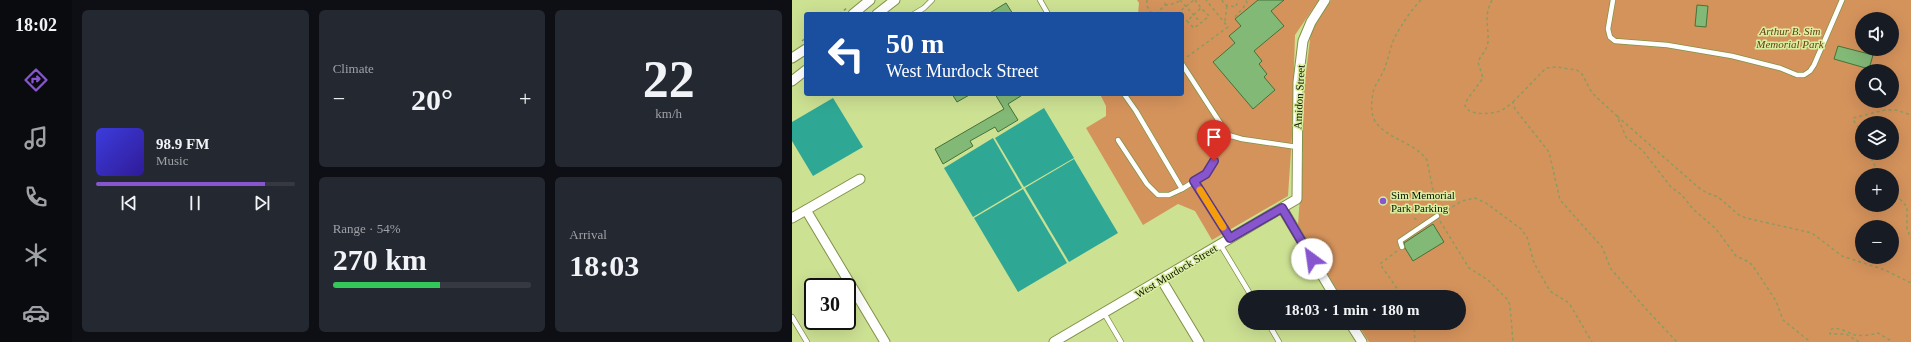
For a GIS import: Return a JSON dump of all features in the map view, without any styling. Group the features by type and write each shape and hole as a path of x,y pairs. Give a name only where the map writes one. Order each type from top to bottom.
{"street":[{"path":"855,12 870,0"},
{"path":"880,12 895,0"},
{"name":"Amidon Street","path":"1297,199 1298,82 1303,41 1311,22 1325,0"},
{"path":"792,58 804,50"},
{"path":"792,81 804,72"},
{"path":"792,218 860,179"},
{"name":"West Murdock Street","path":"1054,342 1104,314 1297,199"},
{"path":"1282,208 1331,290"},
{"path":"806,210 885,342"},
{"path":"1161,279 1199,342"},
{"path":"1354,330 1362,342"}],"lane":[{"path":"917,12 932,0"},
{"path":"1040,0 1047,12"},
{"path":"1613,0 1608,29 1610,37 1615,41 1667,44 1732,56 1780,68 1797,75 1804,75 1810,71 1814,65 1842,0"},
{"path":"1184,67 1228,135 1242,139 1297,147"},
{"path":"1126,96 1136,110 1182,189"},
{"path":"1118,140 1147,184 1158,195 1169,195 1206,174 1228,135"},
{"path":"1194,181 1230,238"},
{"path":"1402,248 1400,242 1437,216"},
{"path":"1220,244 1248,290"},
{"path":"1104,314 1121,342"},
{"path":"792,317 807,342"},
{"path":"1272,330 1279,342"}],"path":[{"path":"1147,0 1147,6 1151,12"},
{"path":"1158,12 1166,0"},
{"path":"1164,5 1170,5 1180,0 1201,23"},
{"path":"1179,12 1195,0 1209,16 1194,28 1184,18"},
{"path":"1187,57 1228,27 1206,0"},
{"path":"1222,0 1227,5 1236,7 1238,0"},
{"path":"1235,17 1247,4 1246,0"},
{"path":"1421,0 1412,10 1395,38 1382,75 1373,93 1371,114 1383,130 1414,148 1427,160 1437,208 1437,216 1469,268 1488,280 1507,299 1510,305 1513,342"},
{"path":"1492,0 1486,20 1488,42 1486,49 1478,62 1483,78 1467,100 1465,106 1470,112 1498,111 1513,102 1546,68 1564,67 1577,70 1582,74 1592,93 1608,106 1616,116 1699,188 1706,193 1718,197 1739,215 1764,223 1786,226 1812,233 1842,256 1885,270 1911,283"},
{"path":"1225,22 1227,5"},
{"path":"1187,21 1201,8"},
{"path":"1513,102 1515,109 1549,152 1560,200 1602,247 1611,269 1677,342"},
{"path":"1859,116 1885,110 1896,110 1911,115"},
{"path":"1616,116 1626,137 1643,151 1671,188 1682,195 1693,209 1716,229 1736,256 1749,262 1753,266 1776,301 1783,320 1790,323 1797,333 1811,342"},
{"path":"1437,216 1462,201 1475,198 1486,203 1521,230 1527,237 1534,263 1550,291 1569,303 1592,342"},
{"path":"1899,198 1907,207 1908,229 1911,238"},
{"path":"1398,290 1380,264 1402,248"},
{"path":"1859,342 1846,334 1830,334 1830,330 1837,328 1855,335 1872,335 1878,333 1893,342"},
{"path":"1414,330 1415,342"}],"green space":[{"path":"1137,0 1319,0 1295,35 1292,136 1288,196 1212,240 1195,211 1178,204 1143,225 1086,128 1106,116 1106,106 1101,96 1184,96 1184,12 1138,12 1139,3"},
{"name":"Arthur B. Sim Memorial Park","path":"1331,0 1911,0 1911,342 1369,342 1361,330 1466,330 1466,290 1337,290 1298,225 1303,152 1297,147 1311,31"}],"water":[{"path":"833,98 863,147 813,176 792,141 792,122"},
{"path":"1044,108 1074,158 1024,187 995,138"},
{"path":"993,138 1022,188 973,217 944,168"},
{"path":"1074,159 1118,233 1069,262 1025,188"},
{"path":"1023,189 1067,263 1018,292 974,218"}],"building":[{"path":"1258,0 1284,0 1271,11 1284,26 1254,51 1262,61 1259,64 1267,74 1264,77 1275,90 1253,109 1213,62 1235,43 1229,36 1241,26 1235,19"},
{"path":"1006,3 1012,12 991,12"},
{"path":"1697,5 1708,6 1706,27 1695,26"},
{"path":"1838,46 1855,50 1855,56 1873,56 1870,64 1855,65 1834,59"},
{"path":"953,96 968,96 957,102"},
{"path":"996,96 1021,96 1008,104 1018,120 998,132 995,127 970,141 973,146 943,164 935,149 1004,109"},
{"path":"1433,224 1444,242 1413,261 1405,248 1404,243"}],"slow traffic":[{"path":"1200,190 1223,227"}],"place":[{"name":"Sim Memorial Park Parking","path":"1383,201"}],"route":[{"path":"1214,161 1206,174 1194,181 1230,238 1282,208 1312,259"}]}
